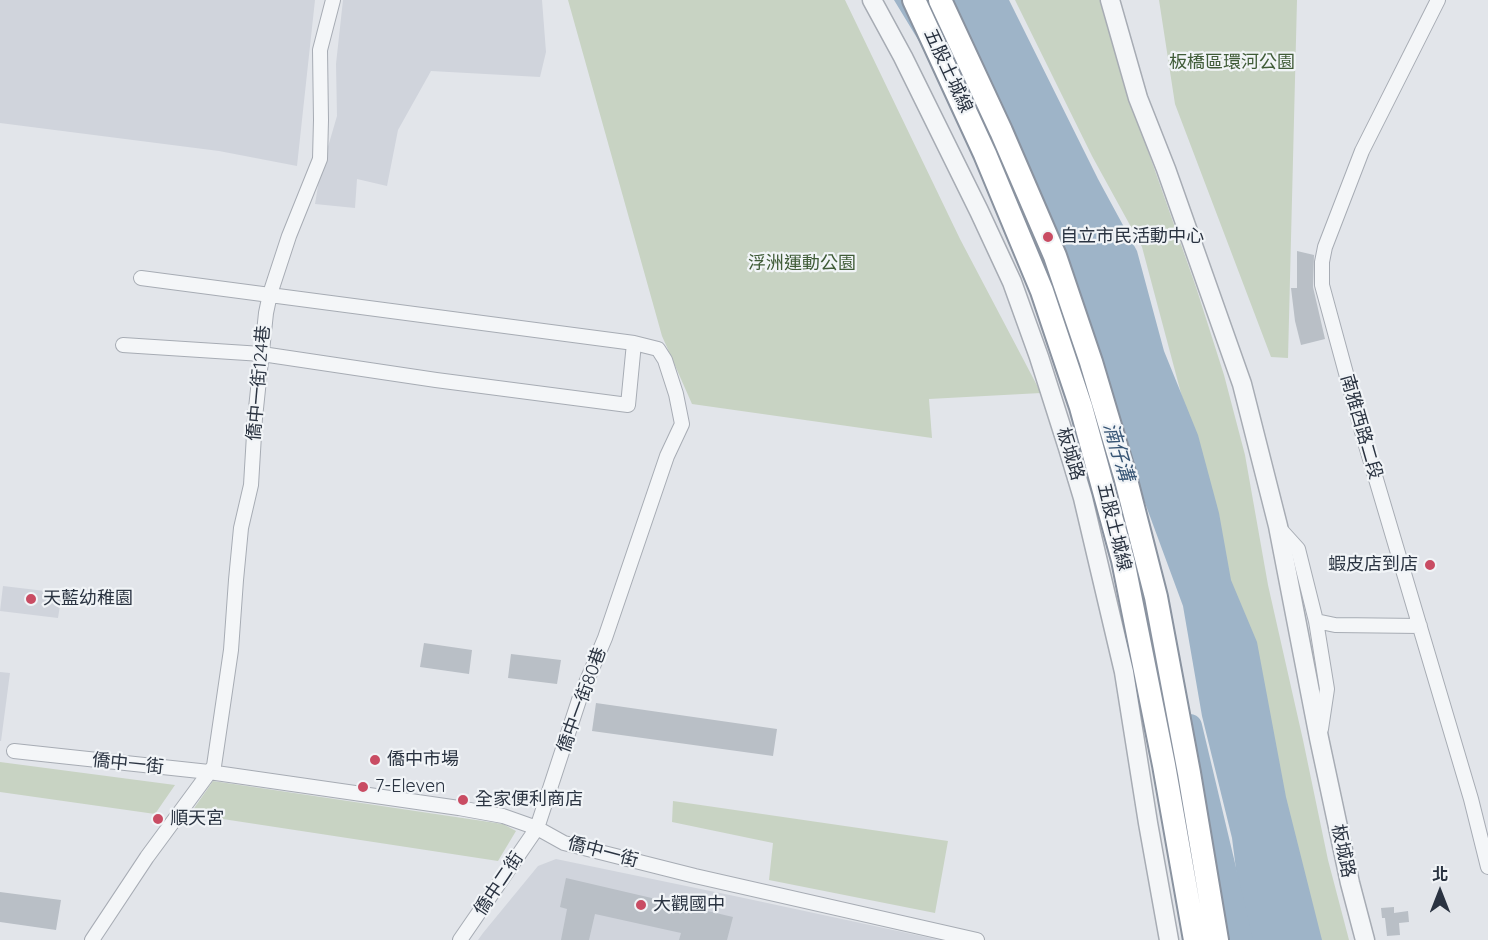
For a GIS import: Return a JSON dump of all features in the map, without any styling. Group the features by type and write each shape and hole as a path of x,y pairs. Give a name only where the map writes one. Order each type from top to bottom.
{"highway":[{"name":"五股土城線","path":"914,0 985,154 1042,291 1081,407 1123,560 1195,940"},
{"name":"五股土城線","path":"940,0 1001,131 1055,256 1091,362 1127,484 1156,597 1217,940"}],"street":[{"name":"僑中一街124巷","path":"92,940 147,857 214,766 231,650 242,528 251,485 255,418 266,313 289,236 320,159 320,50 333,0"},
{"name":"板城路","path":"872,0 903,57 1012,282 1068,448 1083,498 1124,672 1169,940"},
{"name":"板城路","path":"1110,0 1138,98 1166,169 1242,384 1278,526 1319,738 1350,884 1365,940"},
{"name":"南雅西路二段","path":"1438,0 1362,151 1325,247 1322,262 1322,285 1342,363 1471,799 1488,867"},
{"name":"僑中一街80巷","path":"141,278 634,343 658,349 665,360 676,394 682,424 668,456 604,638 580,697 537,828"},
{"path":"123,345 262,354 628,405 634,343"},
{"path":"1278,526 1298,549 1316,621 1327,689 1319,738"},
{"path":"1316,621 1335,625 1420,626"},
{"name":"僑中一街","path":"14,751 209,772 503,816 537,828 564,843 705,878 977,940"},
{"name":"僑中二街","path":"460,940 537,828"}],"shaded area":[{"path":"0,0 315,0 297,166 219,151 0,123"},
{"path":"343,0 542,0 546,52 540,77 431,71 398,130 387,186 357,179 355,208 315,204 320,174 337,116 336,64"},
{"name":"天藍幼稚園","path":"3,586 62,593 58,618 0,611"},
{"path":"0,672 10,673 1,741 0,741"},
{"name":"大觀國中","path":"556,859 940,940 478,940 538,866"}],"green space":[{"name":"浮洲運動公園","path":"568,0 845,0 960,239 1041,393 929,399 932,438 692,404 662,336"},
{"path":"1015,0 1100,0 1134,111 1196,287 1224,375 1245,455 1268,585 1328,860 1349,940 1316,940 1202,472 1142,247 1092,156"},
{"name":"板橋區環河公園","path":"1159,0 1297,0 1288,358 1271,357 1175,104"},
{"path":"0,762 175,785 155,814 0,792"},
{"path":"213,781 503,824 516,831 498,861 190,814"},
{"path":"673,801 948,841 935,913 769,880 773,843 672,822"}],"water":[{"path":"894,0 1009,0 1098,179 1137,251 1164,351 1198,435 1219,513 1231,580 1257,642 1286,797 1322,940 1245,940 1232,838 1202,716 1183,606 1105,388 1048,288 954,99"}],"building":[{"path":"1297,251 1314,255 1313,287 1325,339 1301,345 1291,288 1297,288"},
{"path":"424,643 472,650 469,674 420,667"},
{"path":"511,654 561,660 557,684 508,678"},
{"path":"596,703 777,729 773,756 592,731"},
{"path":"566,878 733,917 727,940 679,940 681,933 595,914 589,940 561,940 567,909 560,907"},
{"path":"0,892 61,900 56,930 0,922"},
{"path":"1394,907 1394,913 1408,911 1409,922 1399,923 1400,935 1387,936 1385,918 1382,918 1381,908"}],"waterway":[{"name":"湳仔溝","path":"1190,726 1241,940"}],"place":[{"name":"自立市民活動中心","path":"1048,237"},
{"name":"蝦皮店到店","path":"1430,565"},
{"name":"天藍幼稚園","path":"31,599"},
{"name":"僑中市場","path":"375,760"},
{"name":"7-Eleven","path":"363,787"},
{"name":"全家便利商店","path":"463,800"},
{"name":"順天宮","path":"158,819"},
{"name":"大觀國中","path":"641,905"}]}
